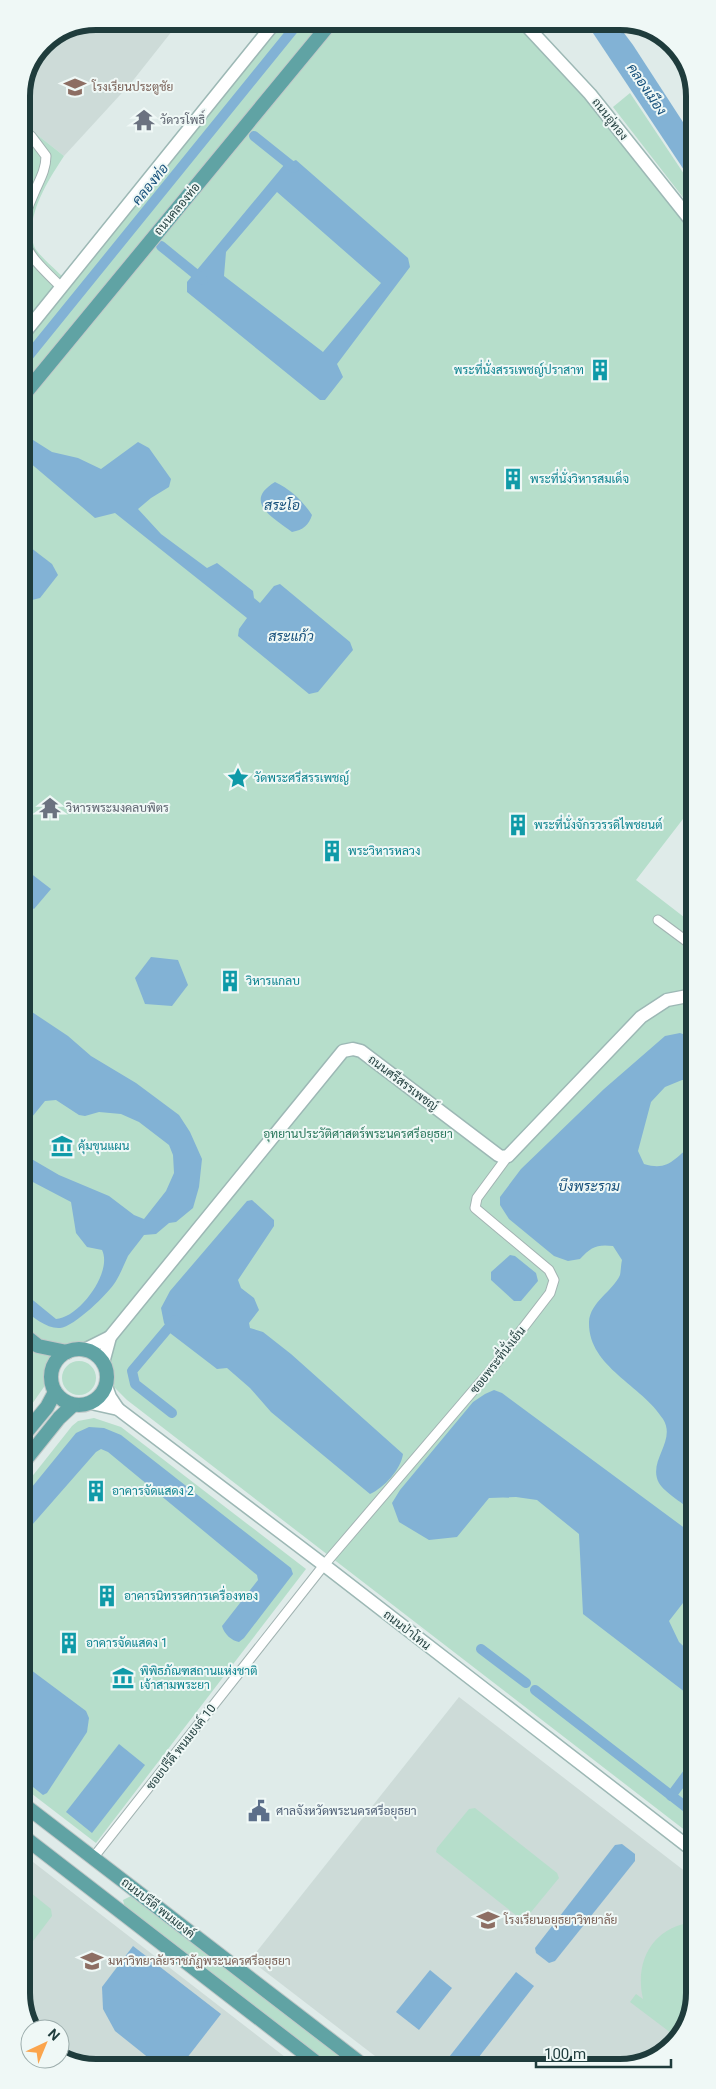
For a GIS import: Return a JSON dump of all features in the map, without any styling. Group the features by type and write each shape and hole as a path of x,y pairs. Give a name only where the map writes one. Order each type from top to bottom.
{"main road":[{"name":"ถนนคลองท่อ","path":"30,387 325,30"},
{"path":"30,1340 38,1346 52,1371"},
{"path":"38,1346 67,1352 84,1350 95,1355 103,1364 107,1374 106,1386 100,1396 91,1403 73,1405 66,1402 55,1392 52,1383 52,1371 57,1360 67,1352"},
{"path":"30,1428 47,1407 55,1392"},
{"path":"30,1454 59,1418 73,1405"},
{"name":"ถนนปรีดี พนมยงค์","path":"30,1809 355,2059"},
{"path":"30,1830 35,1825 38,1816"},
{"name":"ถนนปรีดี พนมยงค์","path":"30,1841 310,2059"},
{"path":"118,1910 119,1901 125,1894 134,1889"}],"street":[{"path":"30,326 269,30"},
{"name":"ถนนอู่ทอง","path":"530,30 590,94 686,214"},
{"path":"30,135 46,156 46,166 30,200"},
{"path":"30,254 61,287"},
{"path":"658,920 686,941"},
{"path":"508,1156 641,1017 667,1000 686,996"},
{"name":"ถนนศรีสรรเพชญ์","path":"84,1350 110,1337 343,1051 353,1049 361,1051 498,1155 502,1157 508,1156"},
{"name":"ซอยพระที่นั่งเย็น","path":"324,1565 490,1371 550,1293 554,1280 549,1270 476,1208 477,1198 508,1156"},
{"name":"ถนนศรีสรรเพชญ์","path":"103,1364 110,1337"},
{"name":"ถนนป่าโทน","path":"106,1386 110,1397 118,1409 324,1565 686,1845"},
{"name":"ถนนป่าโทน","path":"91,1403 118,1409"},
{"name":"ซอยปรีดี พนมยงค์ 10","path":"93,1858 324,1565"}],"shaded area":[{"name":"โรงเรียนประตูชัย","path":"173,30 131,83 64,156 30,129 31,83 35,70 49,49 70,35 83,31"},
{"name":"โรงเรียนอยุธยาวิทยาลัย","path":"459,1697 686,1872 686,1993 683,2014 667,2040 657,2048 637,2057 620,2059 379,2059 250,1960"},
{"name":"มหาวิทยาลัยราชภัฏพระนครศรีอยุธยา","path":"30,1860 288,2059 91,2059 70,2054 70,2019 36,2019 32,2010 30,1993"}],"green space":[{"name":"อุทยานประวัติศาสตร์พระนครศรีอยุธยา","path":"274,30 524,30 587,97 686,221 686,815 636,880 686,919 686,1831 127,1400 114,1387 109,1361 89,1344 63,1348 48,1366 46,1384 30,1407 30,129 64,156 45,187 32,223 34,246 63,277"},
{"path":"630,93 686,177 686,201 613,107"},
{"path":"79,1361 86,1362 91,1366 95,1371 95,1385 91,1390 86,1394 79,1395 72,1394 67,1390 63,1385 62,1378 63,1371 67,1366 72,1362"},
{"name":"พิพิธภัณฑสถานแห่งชาติ เจ้าสามพระยา","path":"94,1418 121,1427 306,1569 96,1843 30,1792 30,1479 78,1421"},
{"path":"475,1808 557,1873 559,1878 527,1917 517,1916 436,1852 437,1848 469,1809"},
{"path":"30,1892 51,1909 52,1916 30,1945"},
{"path":"131,1896 344,2059 322,2059 125,1908 123,1900"},
{"path":"686,1924 686,1993 683,2014 672,2033 630,2002 636,1994 643,1999 641,1972 644,1959 650,1948 668,1930"}],"water":[{"name":"คลองเมือง","path":"591,30 622,30 633,45 686,127 686,173"},
{"path":"296,160 408,258 410,267 337,364 343,377 325,400 320,400 187,292 187,282 284,165","holes":["277,192 381,283 323,352 224,276 226,252"]},
{"name":"สระแก้ว","path":"30,438 52,452 78,458 101,469 138,442 149,448 171,479 169,487 138,509 161,534 207,568 217,563 253,591 254,598 260,603 274,586 280,584 350,642 353,650 318,692 309,694 238,636 239,629 247,618 115,513 95,518 30,463"},
{"name":"สระโอ","path":"275,482 296,496 312,515 309,522 299,530 292,532 270,515 261,503 261,496"},
{"path":"30,547 52,564 58,575 40,598 32,600 30,598"},
{"path":"30,873 51,889 34,909 30,906"},
{"path":"151,957 178,960 188,985 172,1006 145,1004 135,978"},
{"path":"30,1011 68,1036 91,1056 136,1083 179,1115 190,1132 202,1159 199,1187 193,1208 176,1222 169,1223 156,1234 144,1235 128,1256 118,1278 106,1293 82,1316 60,1328 45,1325 30,1314 30,1298 56,1319 65,1317 84,1303 92,1292 103,1270 104,1259 102,1250 87,1247 76,1233 71,1202 30,1181 30,1158 59,1175 109,1196 134,1215 144,1219 166,1191 174,1173 173,1155 169,1145 139,1122 121,1114 99,1112 85,1116 79,1115 56,1100 45,1101 30,1119"},
{"name":"บึงพระราม","path":"680,1033 686,1035 686,1080 682,1080 665,1087 651,1102 638,1151 644,1164 660,1166 671,1162 686,1150 686,1506 662,1487 656,1475 667,1435 663,1419 654,1407 606,1364 591,1338 590,1315 593,1308 617,1281 620,1275 622,1260 613,1246 607,1245 595,1247 580,1259 568,1261 554,1256 509,1219 500,1205 500,1197 521,1169 604,1089 665,1036"},
{"path":"252,1200 274,1220 274,1226 238,1280 241,1288 254,1298 259,1310 249,1323 250,1328 263,1332 291,1354 403,1454 399,1466 391,1477 370,1494 271,1412 250,1388 227,1368 217,1369 170,1333 164,1323 161,1308 170,1291 247,1201"},
{"path":"510,1255 515,1256 536,1273 538,1281 521,1301 514,1301 491,1280 491,1272"},
{"path":"494,1390 502,1393 686,1529 686,1602 683,1603 669,1621 679,1642 686,1649 686,1693 583,1614 579,1534 537,1500 516,1497 489,1498 457,1537 429,1540 399,1522 392,1503 400,1490 473,1402"},
{"path":"89,1427 104,1428 121,1435 291,1568 293,1574 239,1642 229,1637 222,1626 258,1580 257,1575 108,1452 101,1449 96,1452 32,1525 30,1531 30,1489 76,1433"},
{"path":"30,1669 86,1711 89,1718 87,1732 47,1793 43,1795 30,1785"},
{"path":"119,1744 145,1765 92,1833 66,1812"},
{"path":"622,1844 635,1854 635,1861 555,1961 549,1963 536,1953 535,1948 615,1845"},
{"path":"133,1946 221,2014 186,2059 150,2059 115,2031 103,2009 102,1987"},
{"path":"430,1970 452,1988 419,2030 396,2012"},
{"path":"516,1972 534,1986 477,2059 448,2059"}],"waterway":[{"name":"คลองท่อ","path":"30,354 293,30"},
{"path":"254,136 294,168"},
{"path":"161,246 203,280"},
{"path":"172,1413 135,1384 132,1371 175,1320"},
{"path":"481,1649 526,1683"},
{"path":"535,1690 686,1807"},
{"path":"671,1796 686,1776"}],"place":[{"name":"โรงเรียนประตูชัย","path":"75,87"},
{"name":"วัดวรโพธิ์","path":"144,120"},
{"name":"พระที่นั่งสรรเพชญ์ปราสาท","path":"600,370"},
{"name":"พระที่นั่งวิหารสมเด็จ","path":"513,479"},
{"name":"วัดพระศรีสรรเพชญ์","path":"238,778"},
{"name":"วิหารพระมงคลบพิตร","path":"50,808"},
{"name":"พระที่นั่งจักรวรรดิไพชยนต์","path":"518,825"},
{"name":"พระวิหารหลวง","path":"332,851"},
{"name":"วิหารแกลบ","path":"230,981"},
{"name":"คุ้มขุนแผน","path":"62,1146"},
{"name":"อาคารจัดแสดง 2","path":"96,1491"},
{"name":"อาคารนิทรรศการเครื่องทอง","path":"107,1596"},
{"name":"อาคารจัดแสดง 1","path":"69,1643"},
{"name":"พิพิธภัณฑสถานแห่งชาติ เจ้าสามพระยา","path":"123,1678"},
{"name":"ศาลจังหวัดพระนครศรีอยุธยา","path":"259,1811"},
{"name":"โรงเรียนอยุธยาวิทยาลัย","path":"488,1920"},
{"name":"มหาวิทยาลัยราชภัฏพระนครศรีอยุธยา","path":"92,1961"}]}
